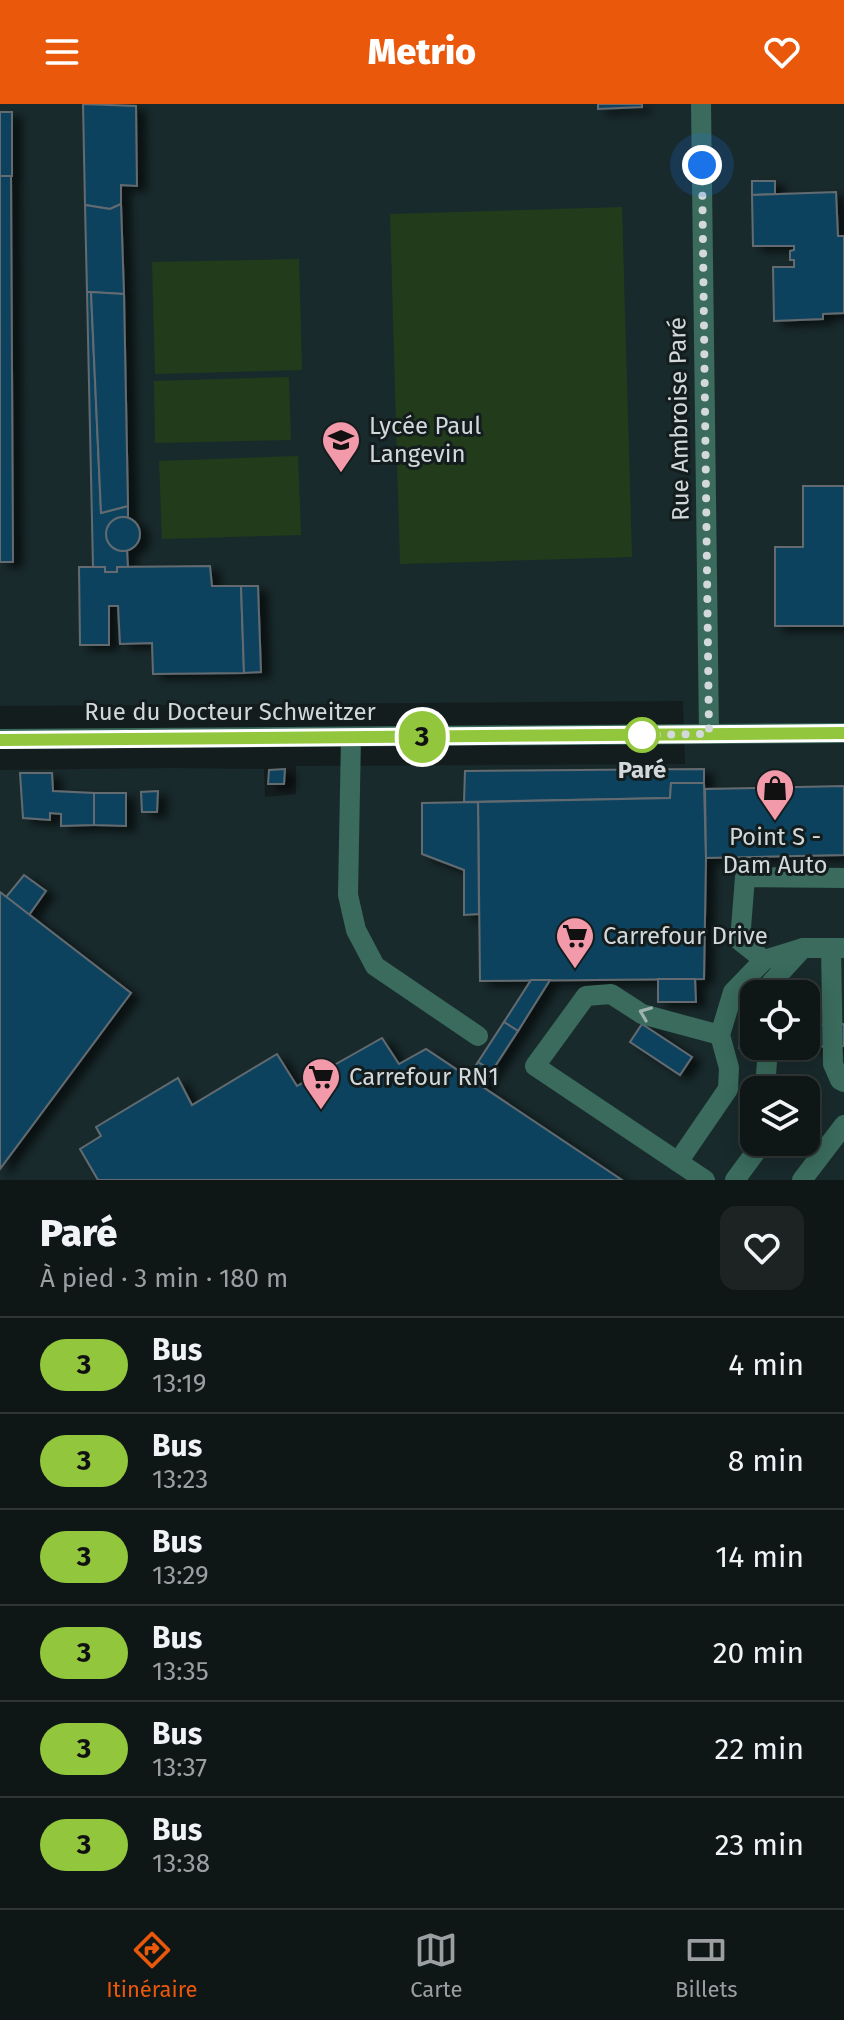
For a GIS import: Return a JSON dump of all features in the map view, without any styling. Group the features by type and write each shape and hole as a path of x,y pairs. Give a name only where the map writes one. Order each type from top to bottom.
{"street":[{"name":"Rue Ambroise Paré","path":"701,104 709,734"},
{"name":"Rue du Docteur Schweitzer","path":"0,739 844,733"},
{"path":"351,737 348,895 356,930 375,966 478,1036"},
{"path":"764,960 740,941 745,877 844,878"},
{"path":"774,980 803,948"},
{"path":"678,1162 728,1089 729,1068 720,1035 733,992 764,960 803,948 838,948 833,1064 844,1082"},
{"path":"705,1180 535,1066 586,996 611,994 642,1014 720,1035"},
{"path":"802,1180 844,1125"},
{"path":"735,1180 753,1156"}],"shaded area":[{"path":"0,104 844,104 844,1180 0,1180 0,770 264,769 265,797 296,794 296,766 685,764 683,701 0,706"}],"green space":[{"path":"622,207 632,557 400,564 390,214"},
{"path":"299,259 302,370 155,374 152,262"},
{"path":"289,377 291,440 155,443 154,381"},
{"path":"298,456 301,535 162,539 159,461"}],"building":[{"path":"83,104 136,106 137,186 121,185 121,204 110,209 85,205"},
{"path":"598,104 642,104 642,107 598,109"},
{"path":"0,112 12,112 12,176 0,176"},
{"path":"0,176 11,176 13,562 0,562"},
{"path":"752,181 775,181 775,194 752,195"},
{"path":"836,192 838,236 844,236 844,313 823,314 823,319 774,321 773,267 794,267 790,251 794,250 794,246 753,246 752,195"},
{"path":"121,204 124,294 87,292 85,205 110,209"},
{"path":"87,292 91,292 101,513 128,506 128,519 115,520 107,530 107,540 112,547 127,550 128,567 117,567 117,572 105,572 105,567 93,567"},
{"path":"91,292 124,294 128,506 101,513"},
{"path":"803,486 844,486 844,626 775,626 775,547 803,547"},
{"path":"123,517 135,522 140,534 135,546 123,551 111,546 106,534 111,522"},
{"path":"210,566 212,586 241,586 244,673 153,674 152,643 120,644 118,606 109,606 109,645 80,645 79,567 105,567 105,572 117,572 117,567"},
{"path":"241,586 258,586 261,672 244,673"},
{"path":"285,769 284,784 268,784 269,770"},
{"path":"704,769 704,783 671,783 670,798 464,802 465,771"},
{"path":"20,773 52,773 53,791 94,793 94,825 61,826 61,814 50,813 50,820 23,818"},
{"path":"671,783 704,783 704,979 480,981 478,802 670,798"},
{"name":"Point S - Dam Auto","path":"844,786 844,855 706,858 705,789"},
{"path":"158,791 157,812 142,812 141,792"},
{"path":"94,793 126,793 126,826 94,825"},
{"path":"478,802 479,914 464,915 464,870 422,854 422,803"},
{"path":"24,875 46,891 29,915 6,897"},
{"path":"0,892 131,993 0,1169"},
{"path":"658,979 695,979 696,1002 658,1002"},
{"path":"531,980 550,980 518,1031 504,1022"},
{"path":"504,1022 518,1031 492,1071 478,1062"},
{"path":"642,1024 692,1057 680,1075 630,1042"},
{"path":"844,1024 844,1046 820,1046 820,1025"},
{"name":"Carrefour RN1","path":"382,1038 399,1064 426,1049 622,1180 98,1180 80,1149 101,1136 96,1127 178,1078 192,1105 277,1054 297,1086"},
{"path":"478,1062 492,1071 482,1086 468,1077"}],"bus line":[{"name":"3","path":"0,740 844,733"}],"place":[{"name":"Lycée Paul Langevin","path":"341,474"},
{"name":"Paré","path":"642,735"},
{"name":"Point S - Dam Auto","path":"775,822"},
{"name":"Carrefour Drive","path":"575,970"},
{"name":"Carrefour RN1","path":"321,1111"}],"route":[{"path":"642,735 635,735 709,734 702,165"}]}
